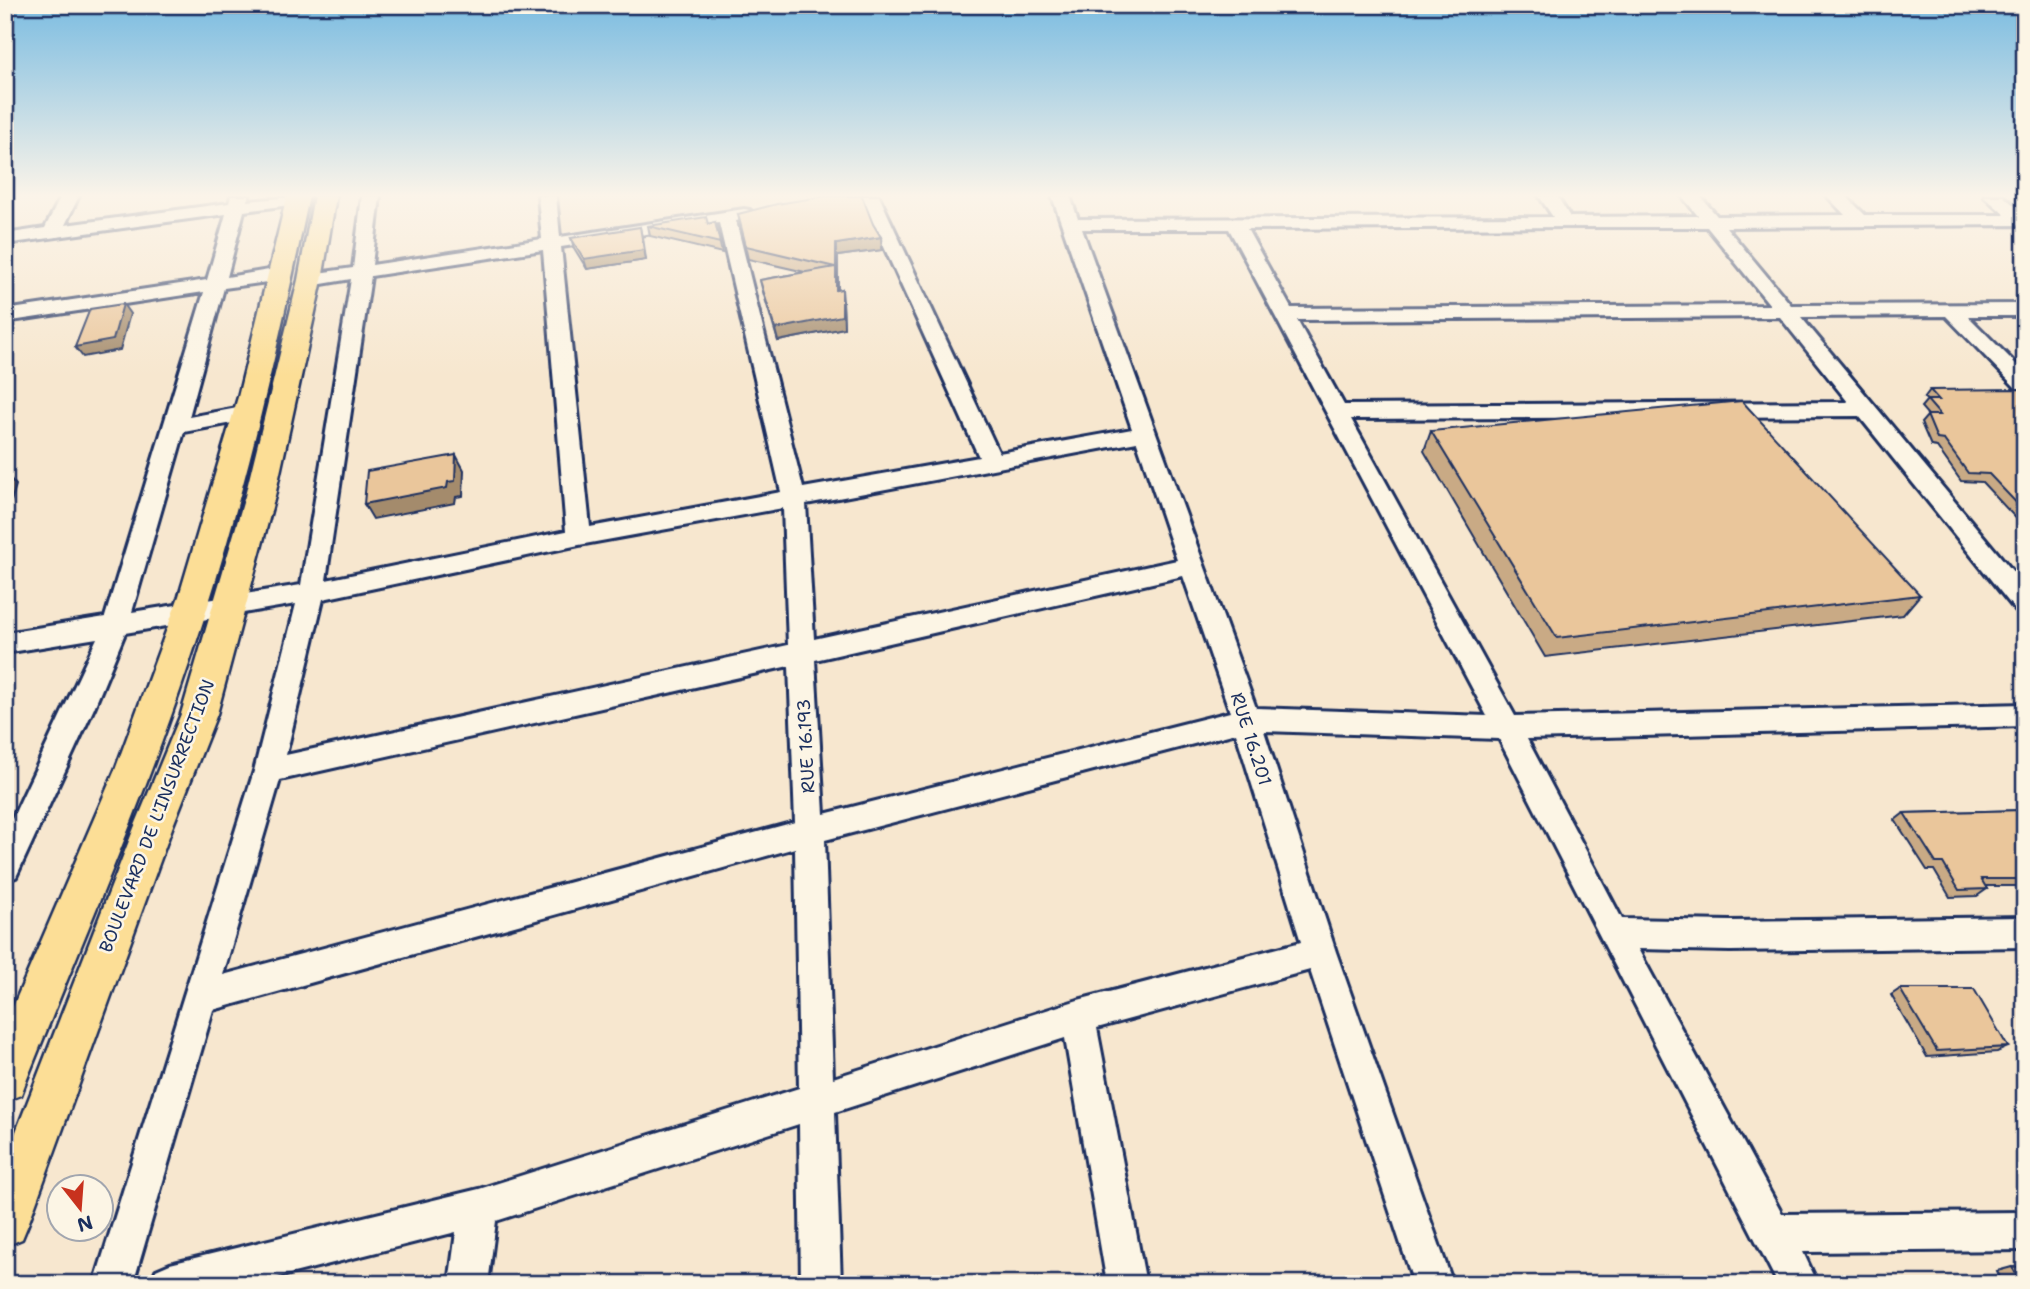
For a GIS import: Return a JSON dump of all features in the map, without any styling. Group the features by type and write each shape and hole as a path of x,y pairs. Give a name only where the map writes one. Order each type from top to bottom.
{"main road":[{"name":"BOULEVARD DE L'INSURRECTION","path":"5,1222 199,713 260,496 298,256"},
{"name":"BOULEVARD DE L'INSURRECTION","path":"5,1079 150,726 226,494 248,413 295,277"}],"street":[{"path":"5,867 80,708 116,623 223,256"},
{"path":"113,1284 268,771 312,592 364,256"},
{"path":"5,316 216,284 362,272 465,256"},
{"path":"552,256 579,537"},
{"name":"RUE 16.193","path":"735,256 794,500 810,831 821,1284"},
{"path":"898,256 992,461"},
{"name":"RUE 16.201","path":"1082,256 1246,719 1320,952 1434,1284"},
{"path":"1252,256 1507,727 1613,934 1799,1284"},
{"path":"1741,256 2025,604"},
{"path":"1951,310 2025,385"},
{"path":"1283,314 2025,310"},
{"path":"1335,412 1865,409"},
{"path":"175,427 248,413"},
{"path":"5,643 312,592 579,537 794,500 1144,434"},
{"path":"268,771 1190,566"},
{"path":"201,997 810,831 1246,719 1507,727 2025,715"},
{"path":"1613,934 1730,936 2025,932"},
{"path":"170,1284 479,1208 1078,1017 1320,952"},
{"path":"1078,1017 1126,1284"},
{"path":"468,1284 479,1208"},
{"path":"1771,1233 2025,1231"}],"building":[{"path":"789,256 836,256 836,290 842,289 842,316 775,329 760,280 835,267"},
{"path":"123,304 113,340 75,347 90,309"},
{"path":"2020,389 2025,394 2025,512 1989,474 1968,473 1944,440 1937,439 1927,415 1940,415 1927,400 1939,400 1930,390"},
{"path":"1742,401 1920,595 1557,638 1431,431"},
{"path":"456,455 455,481 448,482 447,488 364,504 367,471"},
{"path":"2025,810 2025,879 1981,879 1987,889 1959,890 1943,863 1936,863 1904,813"},
{"path":"1900,989 1974,989 2008,1047 1937,1051"},
{"path":"2025,1266 2025,1284 2022,1284 2012,1267"}]}
